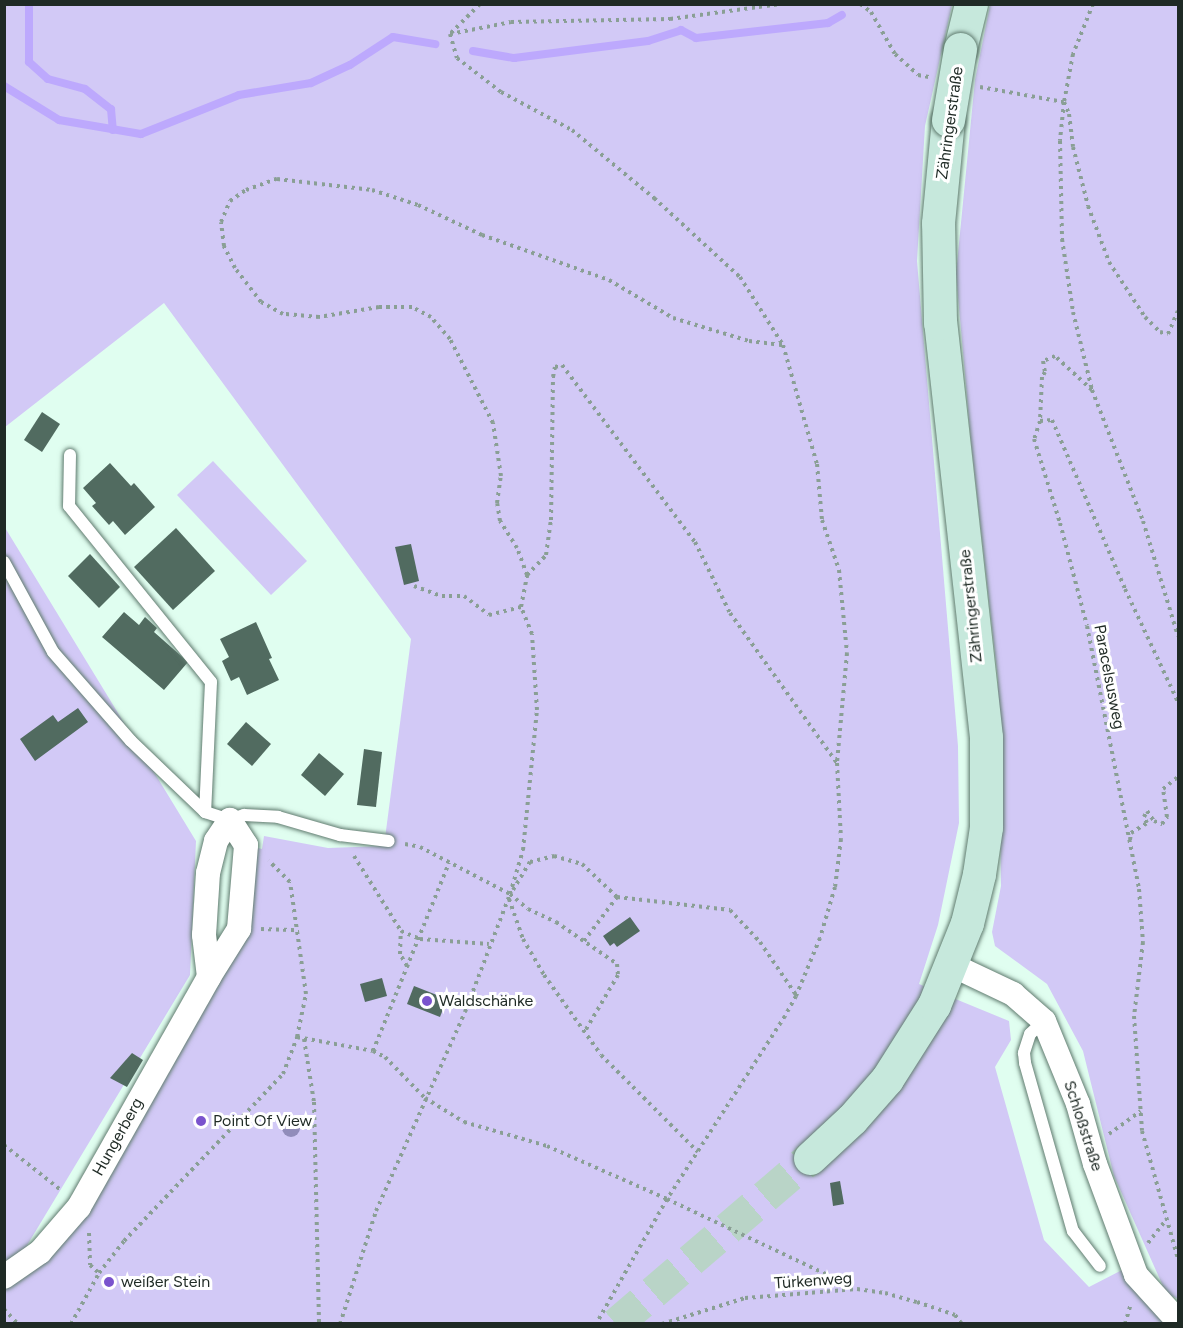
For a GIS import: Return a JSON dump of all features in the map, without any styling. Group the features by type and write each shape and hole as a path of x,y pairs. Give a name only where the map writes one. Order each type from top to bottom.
{"main road":[{"name":"Zähringerstraße","path":"810,1158 852,1119 887,1079 915,1039 952,965 968,923 980,874 986,826 988,782 986,737 940,323 938,223 948,120 960,49 971,4"}],"street":[{"path":"209,977 204,935 208,873 216,841 230,820 246,845"},
{"name":"Hungerberg","path":"4,1277 40,1252 79,1207 209,977 239,929 246,845"},
{"name":"Schloßstraße","path":"952,965 1013,994 1044,1021 1078,1104 1112,1215 1136,1275 1179,1321"}],"lane":[{"path":"70,455 69,506 211,682 205,812"},
{"path":"4,562 53,652 130,741 205,812 230,820 244,816 278,817 340,835 389,841"},
{"path":"1044,1021 1030,1034 1024,1053 1025,1063 1073,1231 1100,1266"}],"path":[{"path":"450,34 480,4"},
{"path":"450,34 511,22 670,19 781,4"},
{"path":"860,4 871,12 895,54 918,75"},
{"path":"1093,4 1073,54 1064,102 1060,141 1062,239 1073,312 1092,390 1143,520 1179,636"},
{"path":"450,34 457,58 501,92 580,136 654,198 740,277 783,345 817,464 822,520 839,570 847,653 837,763 841,839 835,887 820,938 796,996 668,1199 596,1323"},
{"path":"997,91 1064,102"},
{"path":"1064,102 1069,114 1088,206 1109,262 1144,316 1160,332 1168,334 1179,311"},
{"path":"698,1152 611,1067 544,975 523,939 508,903 523,850 537,710 532,634 521,607 527,574 517,548 500,520 497,503 501,476 493,423 450,339 431,317 412,307 379,307 319,317 283,314 261,302 235,268 224,246 220,222 230,201 246,190 277,179 372,190 418,205 482,235 609,280 673,318 749,341 783,345"},
{"name":"Paracelsusweg","path":"1092,390 1055,356 1043,361 1045,372 1042,377 1040,421 1034,439 1060,523 1087,626 1139,889 1143,942 1134,1016 1142,1131 1179,1259"},
{"path":"527,574 546,555 551,520 553,377 555,367 562,365 695,542 730,613 837,763"},
{"path":"1040,421 1052,420 1125,589 1179,702"},
{"path":"414,586 442,596 464,596 489,615 521,607"},
{"path":"1131,850 1131,832 1147,824 1144,817 1147,811 1154,821 1162,824 1167,817 1163,789 1179,777"},
{"path":"340,835 401,931 420,939 489,944"},
{"path":"389,841 420,847 510,894 528,909 556,922 617,964 618,975 585,1031"},
{"path":"71,1323 99,1273 160,1201 282,1074 297,1037 306,994 299,930 290,882 270,861 246,845"},
{"path":"340,1323 376,1211 465,1012 489,944 510,894 530,862 554,856 582,864 617,897 730,910 760,942 796,996"},
{"path":"373,1051 449,863"},
{"path":"584,941 617,897"},
{"path":"239,929 299,930"},
{"path":"401,931 400,954 408,966"},
{"path":"297,1037 373,1051 385,1057 426,1098 464,1122 547,1146 668,1199 857,1289"},
{"path":"304,1039 314,1102 319,1323"},
{"path":"1088,1139 1118,1130 1141,1111"},
{"path":"4,1145 61,1190"},
{"path":"89,1222 90,1264 99,1273"},
{"name":"Türkenweg","path":"662,1323 745,1298 857,1289 885,1293 916,1302 955,1315 962,1323"},
{"path":"1125,1323 1131,1305"},
{"path":"4,1310 18,1323"}],"shaded area":[{"path":"5,5 952,5 925,126 917,261 958,746 959,823 938,925 919,984 1009,1021 1011,1040 995,1067 1044,1240 1089,1287 1122,1270 1167,1323 5,1323 4,526 196,841 190,975 11,1272 40,1252 219,963 246,845 262,849 264,836 328,848 384,846 411,639 164,303 5,427"},
{"path":"990,5 1178,5 1178,1299 1166,1293 1114,1176 1083,1051 1047,984 995,946 992,932 1001,886 998,680 971,442 956,274 975,80"},
{"path":"213,461 307,561 271,595 177,495"}],"building":[{"path":"42,412 60,424 42,452 24,440"},
{"path":"110,463 131,486 134,483 155,507 125,535 113,521 109,525 92,506 96,503 83,488"},
{"path":"176,528 215,571 173,610 134,567"},
{"path":"411,544 419,581 404,585 395,547"},
{"path":"90,554 120,587 99,608 68,576"},
{"path":"124,612 139,625 145,617 157,628 154,632 188,662 164,690 102,637"},
{"path":"256,622 279,680 247,695 239,677 231,681 222,661 229,657 220,639"},
{"path":"78,708 88,722 35,761 20,739 53,715 58,722"},
{"path":"246,722 271,744 252,766 227,744"},
{"path":"364,749 382,752 376,807 357,805"},
{"path":"319,753 344,774 325,796 301,775"},
{"path":"630,917 640,931 617,947 614,943 610,946 603,936"},
{"path":"382,978 387,996 365,1002 360,984"},
{"name":"Waldschänke","path":"414,986 447,999 440,1017 407,1004"},
{"path":"132,1053 143,1060 127,1087 110,1078"},
{"path":"840,1181 844,1204 833,1206 830,1183"}],"waterway":[{"path":"29,4 29,62 48,79 85,89 111,109 113,130"},
{"path":"473,51 514,58 648,41 681,30 696,38 828,23 842,15"},
{"path":"4,86 59,120 141,134 239,95 311,83 350,65 393,37 435,44"}],"tunnel":[{"path":"616,1324 810,1158"}],"place":[{"name":"Waldschänke","path":"427,1001"},
{"name":"Point Of View","path":"201,1121"},
{"name":"weißer Stein","path":"109,1282"}]}
